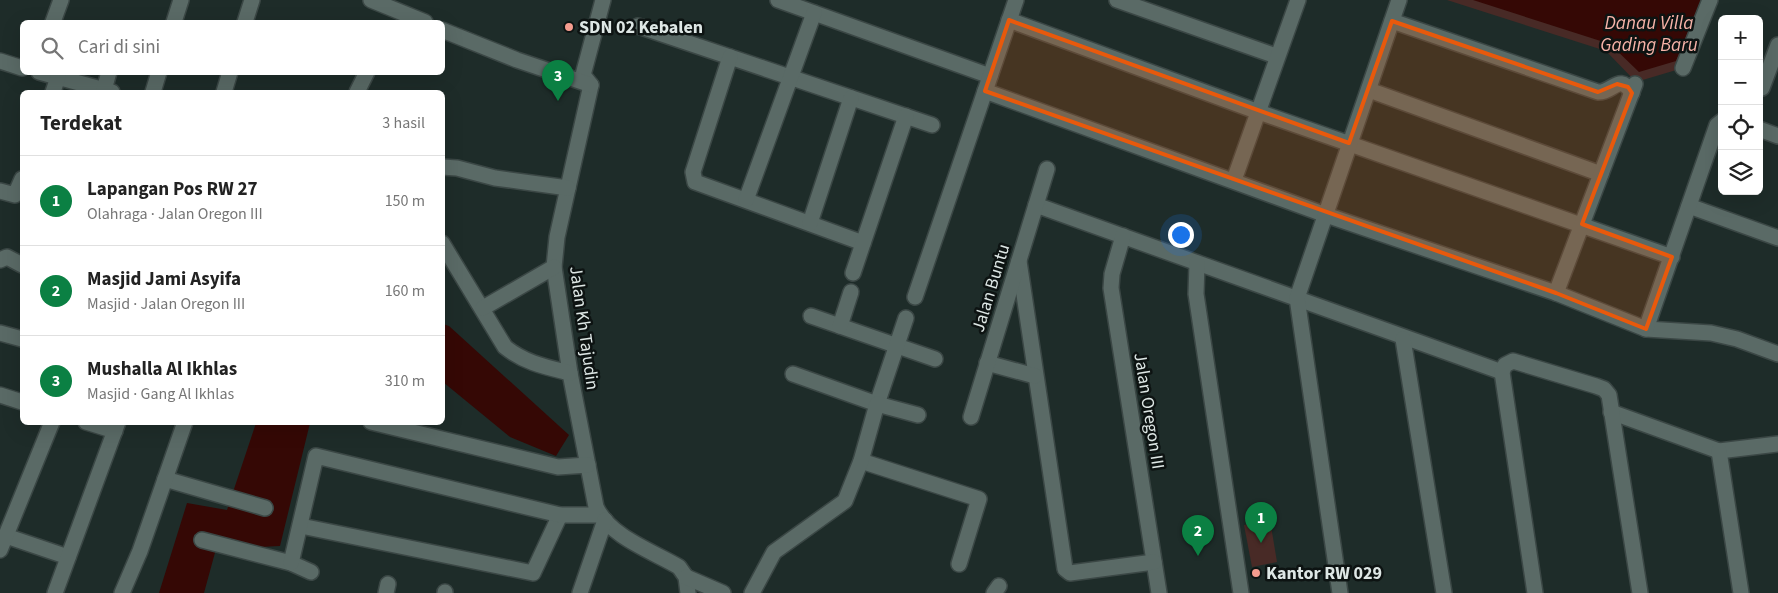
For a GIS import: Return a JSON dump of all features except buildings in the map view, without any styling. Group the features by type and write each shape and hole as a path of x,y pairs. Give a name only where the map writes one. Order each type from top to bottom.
{"street":[{"path":"54,20 61,0"},
{"path":"175,20 182,0"},
{"path":"246,20 252,0"},
{"path":"371,0 419,20"},
{"name":"Jalan Kh Tajudin","path":"602,517 594,501 570,373 554,267 557,238 591,85 584,75 603,0"},
{"path":"778,0 990,76"},
{"path":"915,297 1016,0"},
{"path":"1117,0 1276,56"},
{"path":"1234,180 1256,111 1298,0"},
{"path":"1340,593 1297,298 1399,0"},
{"path":"1683,68 1710,0"},
{"path":"746,200 814,13"},
{"path":"1009,20 1256,111 1672,257"},
{"path":"1392,21 1598,92 1607,91 1614,84 1634,88 1556,294"},
{"path":"638,26 932,125"},
{"path":"445,31 517,60 591,85"},
{"path":"1763,86 1774,70 1778,45"},
{"path":"730,57 692,177 695,182 863,244"},
{"path":"0,61 20,67"},
{"path":"48,75 102,90"},
{"path":"109,75 109,90"},
{"path":"154,90 158,75"},
{"path":"225,90 229,75"},
{"path":"364,90 366,75"},
{"path":"54,90 58,78"},
{"path":"1369,90 1601,174"},
{"path":"985,91 1326,215 1556,294 1646,329 1711,333 1738,339 1778,354"},
{"path":"810,223 850,98"},
{"path":"853,273 906,116"},
{"path":"1646,329 1718,124"},
{"path":"1763,130 1778,136"},
{"path":"445,167 457,168 494,178 568,188"},
{"name":"Jalan Buntu","path":"971,418 1047,169"},
{"path":"0,191 15,195 20,184"},
{"path":"1036,205 1502,372"},
{"path":"1690,206 1778,238"},
{"name":"Jalan Oregon III","path":"1123,236 1112,274 1111,288 1159,593"},
{"path":"445,248 505,347 518,358 533,364 570,373"},
{"path":"0,260 6,257 20,264"},
{"path":"1019,261 1065,570 1070,573 1154,562"},
{"path":"1197,263 1196,294 1241,593"},
{"path":"483,308 554,267"},
{"path":"840,326 851,292"},
{"path":"811,316 935,360"},
{"path":"752,593 774,552 845,501 862,461 877,404 906,318"},
{"path":"0,333 20,338"},
{"path":"1403,338 1444,593"},
{"path":"1535,593 1502,372 1506,365 1513,361 1596,386 1604,389 1609,395 1640,593"},
{"path":"987,363 1035,376"},
{"path":"793,374 877,404 918,415"},
{"path":"0,395 20,401"},
{"path":"1611,412 1719,451 1778,444"},
{"path":"0,550 51,425"},
{"path":"122,593 140,551 184,425"},
{"path":"384,425 558,467 588,465"},
{"path":"55,593 116,427"},
{"path":"1719,451 1741,593"},
{"path":"291,562 316,456 560,515 602,517 614,529 679,567 686,577 688,593"},
{"path":"862,461 979,499 959,564"},
{"path":"165,479 266,508"},
{"path":"300,526 533,573 560,515"},
{"path":"580,593 602,517"},
{"path":"6,536 68,557"},
{"path":"202,540 291,562 311,572"},
{"path":"686,577 723,593"}],"highlighted area":[{"path":"1009,20 1349,143 1392,21 1598,92 1617,84 1628,87 1632,93 1582,224 1672,257 1646,329 1556,293 985,91"}],"shaded area":[{"name":"Danau Villa Gading Baru","path":"1447,0 1710,0 1683,68 1636,82 1606,51"},
{"path":"1270,520 1277,562 1252,567 1244,525"}],"water":[{"name":"Danau Villa Gading Baru","path":"1473,0 1701,0 1676,61 1639,72 1610,44"},
{"path":"445,325 449,326 569,435 556,456 510,437 445,384"},
{"path":"255,425 310,425 280,546 216,549 204,593 159,593 187,503 227,510"}],"place":[{"name":"SDN 02 Kebalen","path":"569,27"},
{"name":"Mushalla Al Ikhlas","path":"558,101"},
{"name":"Lapangan Pos RW 27","path":"1261,543"},
{"name":"Masjid Jami Asyifa","path":"1198,556"},
{"name":"Kantor RW 029","path":"1256,573"}]}
